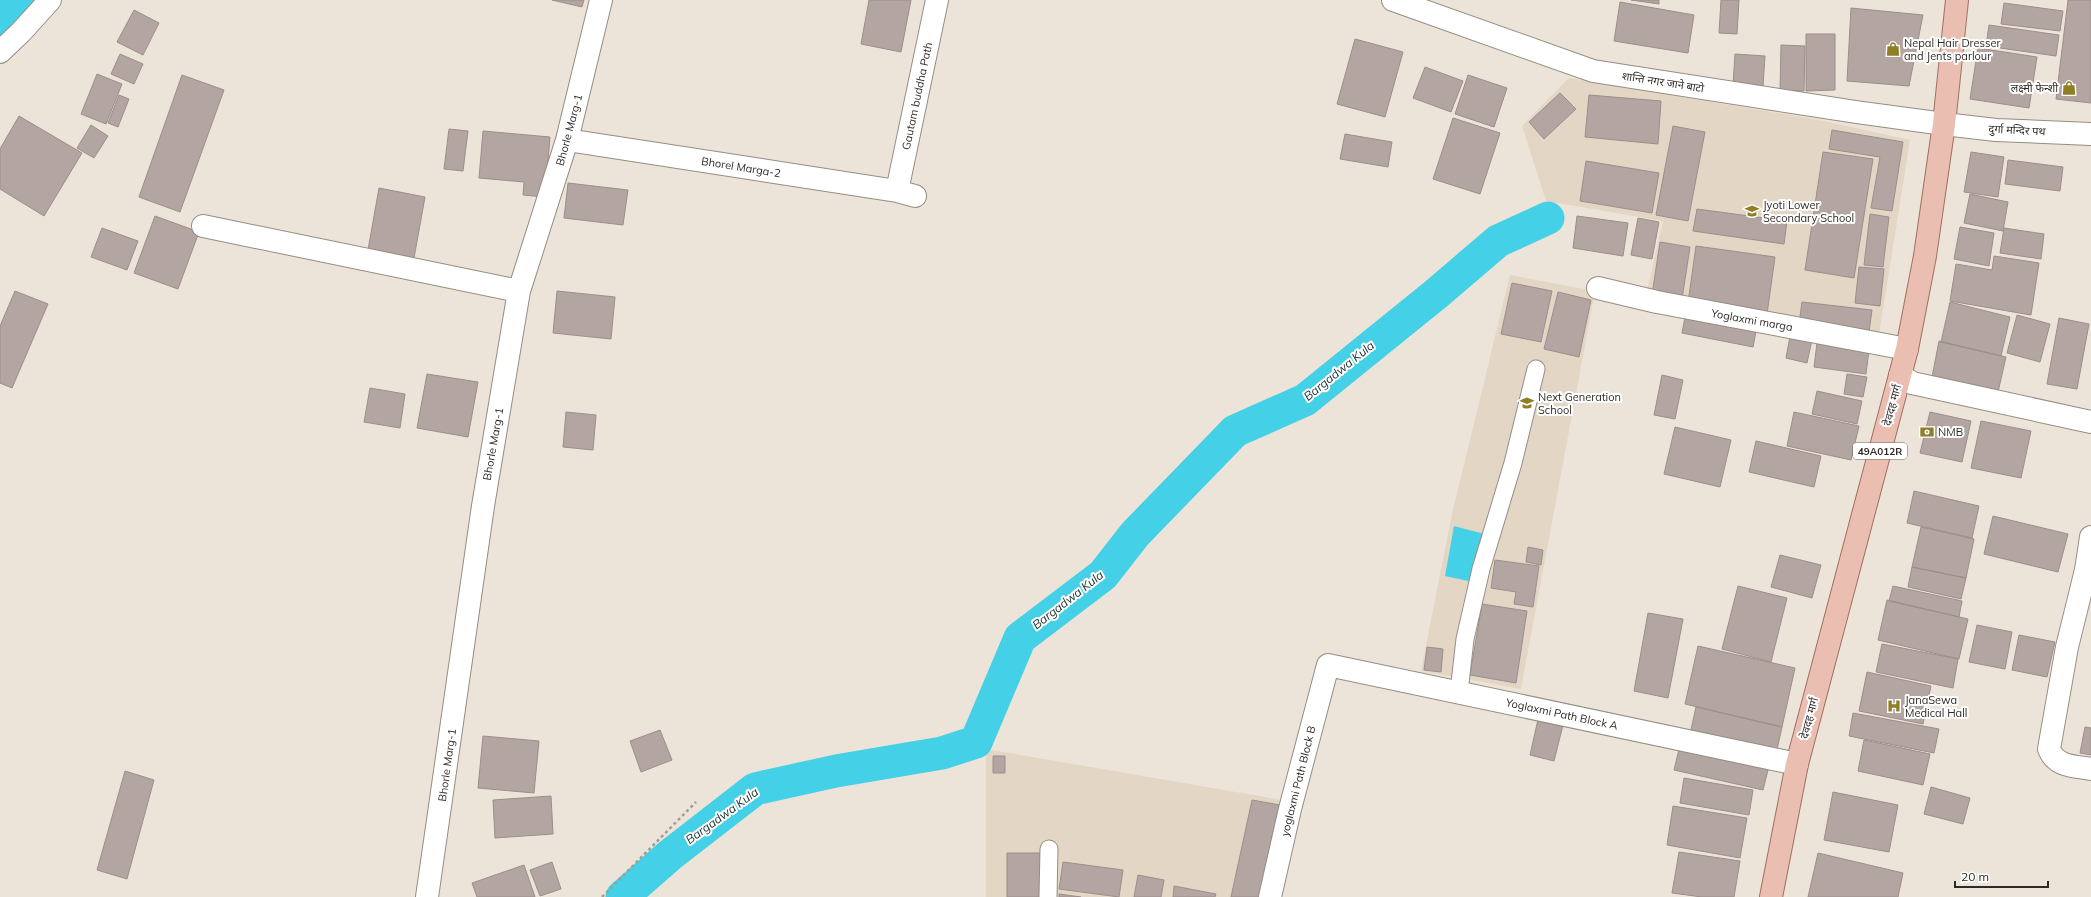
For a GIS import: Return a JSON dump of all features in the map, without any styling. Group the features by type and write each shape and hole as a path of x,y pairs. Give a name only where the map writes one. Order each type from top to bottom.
{"main road":[{"name":"देवदह मार्ग","path":"1771,897 1797,764 1907,349 1925,256 1944,124 1957,0"}],"street":[{"path":"0,52 21,32 50,0"},
{"name":"Bhorle Marg-1","path":"427,897 483,506 519,291 567,140 601,0"},
{"name":"Gautam buddha Path","path":"906,194 937,0"},
{"name":"शान्ति नगर जाने बाटो","path":"1393,0 1425,6 1593,71 1856,112 1944,124"},
{"name":"दुर्गा मन्दिर पथ","path":"1944,124 1996,130 2091,134"},
{"name":"Bhorel Marga-2","path":"567,140 906,194"},
{"path":"203,226 519,291"},
{"name":"Yoglaxmi marga","path":"1598,288 1657,302 1907,349"},
{"path":"1900,376 1912,383 2091,422"},
{"path":"2091,537 2089,570 2067,647 2049,749 2052,758 2058,762 2091,770"},
{"name":"Yoglaxmi Path Block A","path":"1328,665 1797,764"},
{"name":"yoglaxmi Path Block B","path":"1270,897 1290,810 1328,665"}],"lane":[{"path":"1459,692 1465,639 1481,569 1513,463 1536,369"},
{"path":"1048,897 1049,849"}],"path":[{"path":"602,897 696,802"}],"shaded area":[{"name":"Jyoti Lower Secondary School","path":"1569,78 1819,120 1910,140 1877,347 1646,295 1663,221 1546,201 1522,126"},
{"name":"Next Generation School","path":"1510,275 1595,291 1521,689 1421,671 1452,514"},
{"path":"986,749 1288,801 1268,897 986,897"}],"water":[{"path":"1454,526 1488,535 1478,583 1445,576"}],"building":[{"path":"552,0 584,0 582,7"},
{"path":"869,0 911,0 901,52 861,44"},
{"path":"1631,0 1659,0 1659,4"},
{"path":"1721,0 1739,0 1737,34 1719,33"},
{"path":"2068,0 2091,0 2091,103 2056,99"},
{"path":"1620,2 1694,15 1688,53 1614,41"},
{"path":"2004,3 2063,11 2060,31 2001,24"},
{"path":"1851,8 1923,15 1909,86 1847,81"},
{"path":"134,10 159,23 143,55 117,42"},
{"path":"1989,25 2059,35 2056,56 1986,46"},
{"path":"1806,34 1835,34 1835,90 1806,91"},
{"path":"1355,39 1403,52 1385,117 1337,104"},
{"path":"1781,45 1805,46 1804,91 1780,90"},
{"path":"1978,48 2037,57 2029,108 1970,99"},
{"path":"120,54 143,64 134,84 111,74"},
{"path":"1735,54 1765,56 1763,86 1733,84"},
{"path":"1425,67 1463,81 1451,112 1413,98"},
{"path":"97,74 122,84 106,124 81,114"},
{"path":"182,75 224,90 180,212 139,197"},
{"path":"1468,75 1507,88 1494,127 1455,114"},
{"path":"1560,93 1576,109 1544,139 1529,122"},
{"path":"119,95 129,99 118,127 108,123"},
{"path":"1589,95 1661,101 1658,144 1585,137"},
{"path":"19,116 82,153 44,216 0,189 0,149"},
{"path":"1453,118 1500,133 1480,194 1433,179"},
{"path":"91,125 108,136 94,158 77,148"},
{"path":"1673,126 1705,132 1688,221 1656,215"},
{"path":"449,129 468,131 463,171 444,169"},
{"path":"1832,130 1903,142 1892,211 1871,208 1880,157 1829,149"},
{"path":"483,131 550,137 545,197 523,195 524,182 479,178"},
{"path":"1345,134 1392,142 1388,167 1340,159"},
{"path":"1823,152 1873,159 1854,278 1805,270"},
{"path":"1971,152 2004,157 1998,197 1964,192"},
{"path":"2008,160 2063,167 2060,191 2005,184"},
{"path":"1586,161 1659,173 1652,213 1580,201"},
{"path":"568,183 628,190 623,225 564,218"},
{"path":"379,188 425,197 414,258 368,250"},
{"path":"1970,194 2008,202 2003,231 1964,223"},
{"path":"1697,209 1787,221 1784,244 1693,231"},
{"path":"1870,214 1889,217 1883,267 1864,265"},
{"path":"155,216 199,232 178,289 134,273"},
{"path":"1577,216 1628,223 1623,256 1573,248"},
{"path":"1638,218 1659,222 1652,259 1631,255"},
{"path":"1960,227 1994,233 1989,266 1954,259"},
{"path":"102,228 138,241 127,270 91,257"},
{"path":"2004,228 2044,234 2041,259 2000,253"},
{"path":"1660,242 1690,247 1682,299 1652,295"},
{"path":"1696,246 1775,257 1767,314 1688,303"},
{"path":"1994,256 2039,263 2031,315 1950,301 1956,264 1992,270"},
{"path":"1859,267 1884,269 1880,306 1855,303"},
{"path":"1512,283 1552,291 1541,342 1501,334"},
{"path":"15,291 48,304 12,388 0,383 0,326"},
{"path":"557,291 615,297 611,339 553,333"},
{"path":"1558,292 1591,300 1579,357 1544,349"},
{"path":"1802,302 1872,310 1869,332 1799,324"},
{"path":"1950,302 2010,317 2001,356 1941,342"},
{"path":"1686,312 1757,326 1753,347 1682,333"},
{"path":"2017,315 2050,324 2040,362 2007,353"},
{"path":"2059,318 2089,324 2077,389 2047,384"},
{"path":"1790,336 1812,340 1807,363 1786,358"},
{"path":"1939,341 2006,357 1998,392 1932,377"},
{"path":"1817,343 1869,350 1866,374 1814,367"},
{"path":"427,374 478,382 468,437 417,428"},
{"path":"1847,374 1867,377 1863,397 1844,394"},
{"path":"1662,375 1683,380 1675,419 1654,415"},
{"path":"370,388 405,394 400,428 364,422"},
{"path":"1817,391 1862,401 1857,424 1812,414"},
{"path":"566,412 596,415 593,450 563,447"},
{"path":"1794,412 1859,426 1851,460 1787,446"},
{"path":"1930,412 1971,421 1962,462 1920,453"},
{"path":"1981,421 2031,431 2021,478 1971,468"},
{"path":"1675,427 1731,440 1720,487 1664,474"},
{"path":"1756,441 1821,456 1814,487 1749,472"},
{"path":"1914,491 1979,506 1972,538 1907,523"},
{"path":"1993,516 2068,534 2058,572 1984,554"},
{"path":"1921,527 1974,539 1966,578 1912,567"},
{"path":"1528,547 1543,550 1541,565 1526,562"},
{"path":"1780,555 1821,565 1812,598 1771,587"},
{"path":"1495,560 1539,566 1533,607 1514,604 1516,592 1491,588"},
{"path":"1912,567 1966,578 1961,599 1908,587"},
{"path":"1738,586 1787,598 1771,662 1722,649"},
{"path":"1893,586 1962,601 1959,617 1889,601"},
{"path":"1887,600 1968,619 1959,659 1878,640"},
{"path":"1482,604 1527,611 1516,683 1470,675"},
{"path":"1648,613 1683,619 1668,698 1634,691"},
{"path":"1977,625 2012,632 2005,669 1969,662"},
{"path":"2019,635 2055,642 2047,677 2012,670"},
{"path":"1882,644 1958,659 1953,688 1876,672"},
{"path":"1698,646 1795,668 1782,727 1685,704"},
{"path":"1427,647 1443,649 1441,672 1424,670"},
{"path":"1867,672 1931,686 1923,724 1859,711"},
{"path":"1696,707 1782,727 1776,754 1690,734"},
{"path":"1853,713 1939,729 1934,753 1849,736"},
{"path":"1539,715 1564,721 1554,761 1530,755"},
{"path":"2085,727 2091,728 2091,755 2080,753"},
{"path":"660,730 672,760 641,772 630,741"},
{"path":"483,736 539,741 534,793 478,788"},
{"path":"1864,740 1930,754 1923,785 1858,771"},
{"path":"1680,745 1769,766 1763,790 1674,770"},
{"path":"993,756 1005,756 1005,773 993,773"},
{"path":"125,771 154,780 127,879 97,870"},
{"path":"1684,778 1753,790 1749,815 1680,803"},
{"path":"1931,787 1970,798 1963,824 1924,814"},
{"path":"1833,792 1898,805 1889,852 1824,840"},
{"path":"551,796 553,834 495,838 493,800"},
{"path":"1252,800 1286,806 1267,897 1231,897"},
{"path":"1673,806 1747,818 1740,858 1667,845"},
{"path":"1679,852 1740,861 1734,897 1702,897 1672,893"},
{"path":"1007,853 1041,853 1041,897 1007,897"},
{"path":"1818,853 1903,873 1898,897 1808,897"},
{"path":"552,862 561,889 540,896 530,870"},
{"path":"1063,862 1123,870 1119,897 1059,889"},
{"path":"524,865 535,897 477,897 472,883"},
{"path":"1138,875 1164,880 1161,897 1134,897"},
{"path":"1174,886 1216,894 1215,897 1173,897"},
{"path":"1059,894 1081,897 1059,897"}],"waterway":[{"path":"0,10 10,0"},
{"name":"Bargadwa Kula","path":"622,897 670,855 755,789 836,771 942,753 976,742 1020,638 1103,575 1135,534 1235,431 1305,400 1436,294 1498,241 1548,218"}],"place":[{"name":"Nepal Hair Dresser and Jents parlour","path":"1893,49"},
{"name":"लक्ष्मी फेन्शी","path":"2069,88"},
{"name":"Jyoti Lower Secondary School","path":"1752,211"},
{"name":"Next Generation School","path":"1527,403"},
{"name":"NMB","path":"1927,432"},
{"name":"JanaSewa Medical Hall","path":"1894,706"}]}
